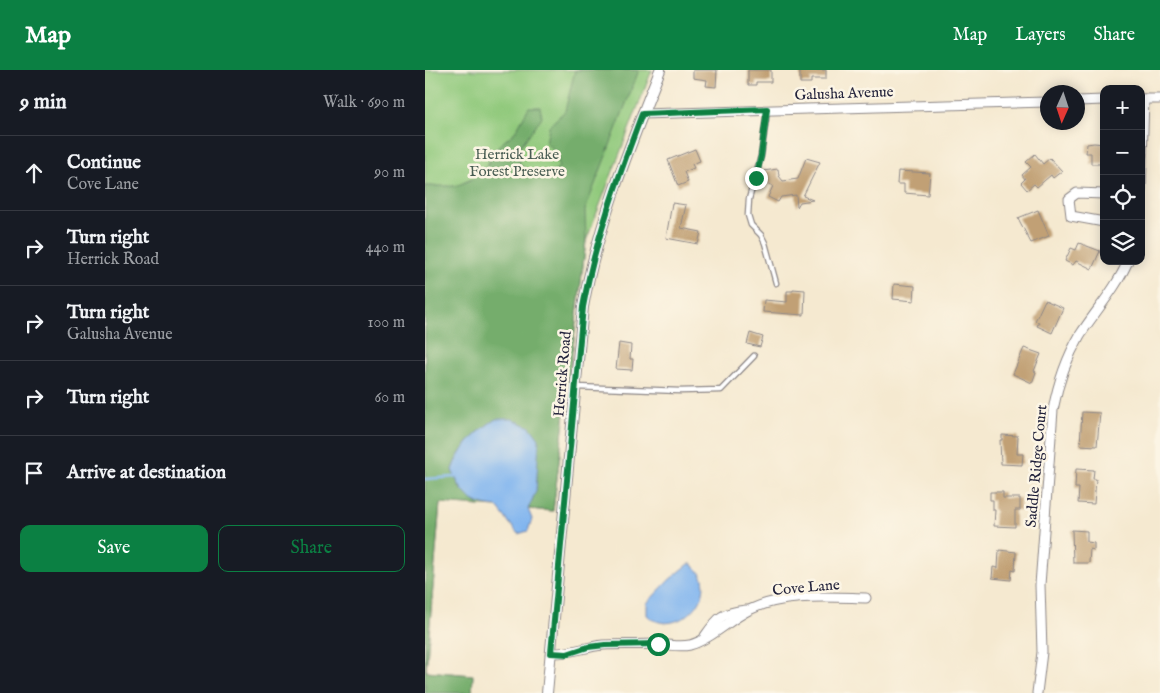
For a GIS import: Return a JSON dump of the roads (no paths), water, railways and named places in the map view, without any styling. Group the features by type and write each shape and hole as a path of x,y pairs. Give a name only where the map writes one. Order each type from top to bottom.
{"street":[{"name":"Herrick Road","path":"547,693 583,307 596,246 609,202 660,70"},
{"path":"1145,99 1160,99"},
{"path":"1085,101 1100,100"},
{"name":"Galusha Avenue","path":"642,114 1040,102"},
{"path":"1141,175 1142,130"},
{"path":"1100,194 1077,193 1069,198 1068,210 1071,216 1100,221"},
{"name":"Saddle Ridge Court","path":"1037,693 1042,652 1041,575 1053,410 1057,391 1071,351 1114,289 1126,265"},
{"name":"Cove Lane","path":"551,653 567,654 588,647 605,645 637,646 652,644 681,646 692,644 749,610 790,599 827,596 866,598"}],"lane":[{"path":"767,109 761,156 749,199 748,215 751,225 761,235 765,243 776,283"},
{"path":"576,387 680,391 721,390 754,356"}],"water":[{"path":"496,419 512,419 530,427 539,439 536,491 528,509 532,519 528,531 518,534 497,507 480,504 469,497 460,486 452,470 459,455 469,441"},
{"path":"689,564 692,564 701,574 704,587 696,607 688,615 667,623 657,621 647,615 647,603 669,580"}],"waterway":[{"path":"425,479 455,477"}],"park label":[{"name":"Herrick Lake Forest Preserve","path":"517,162"}]}
